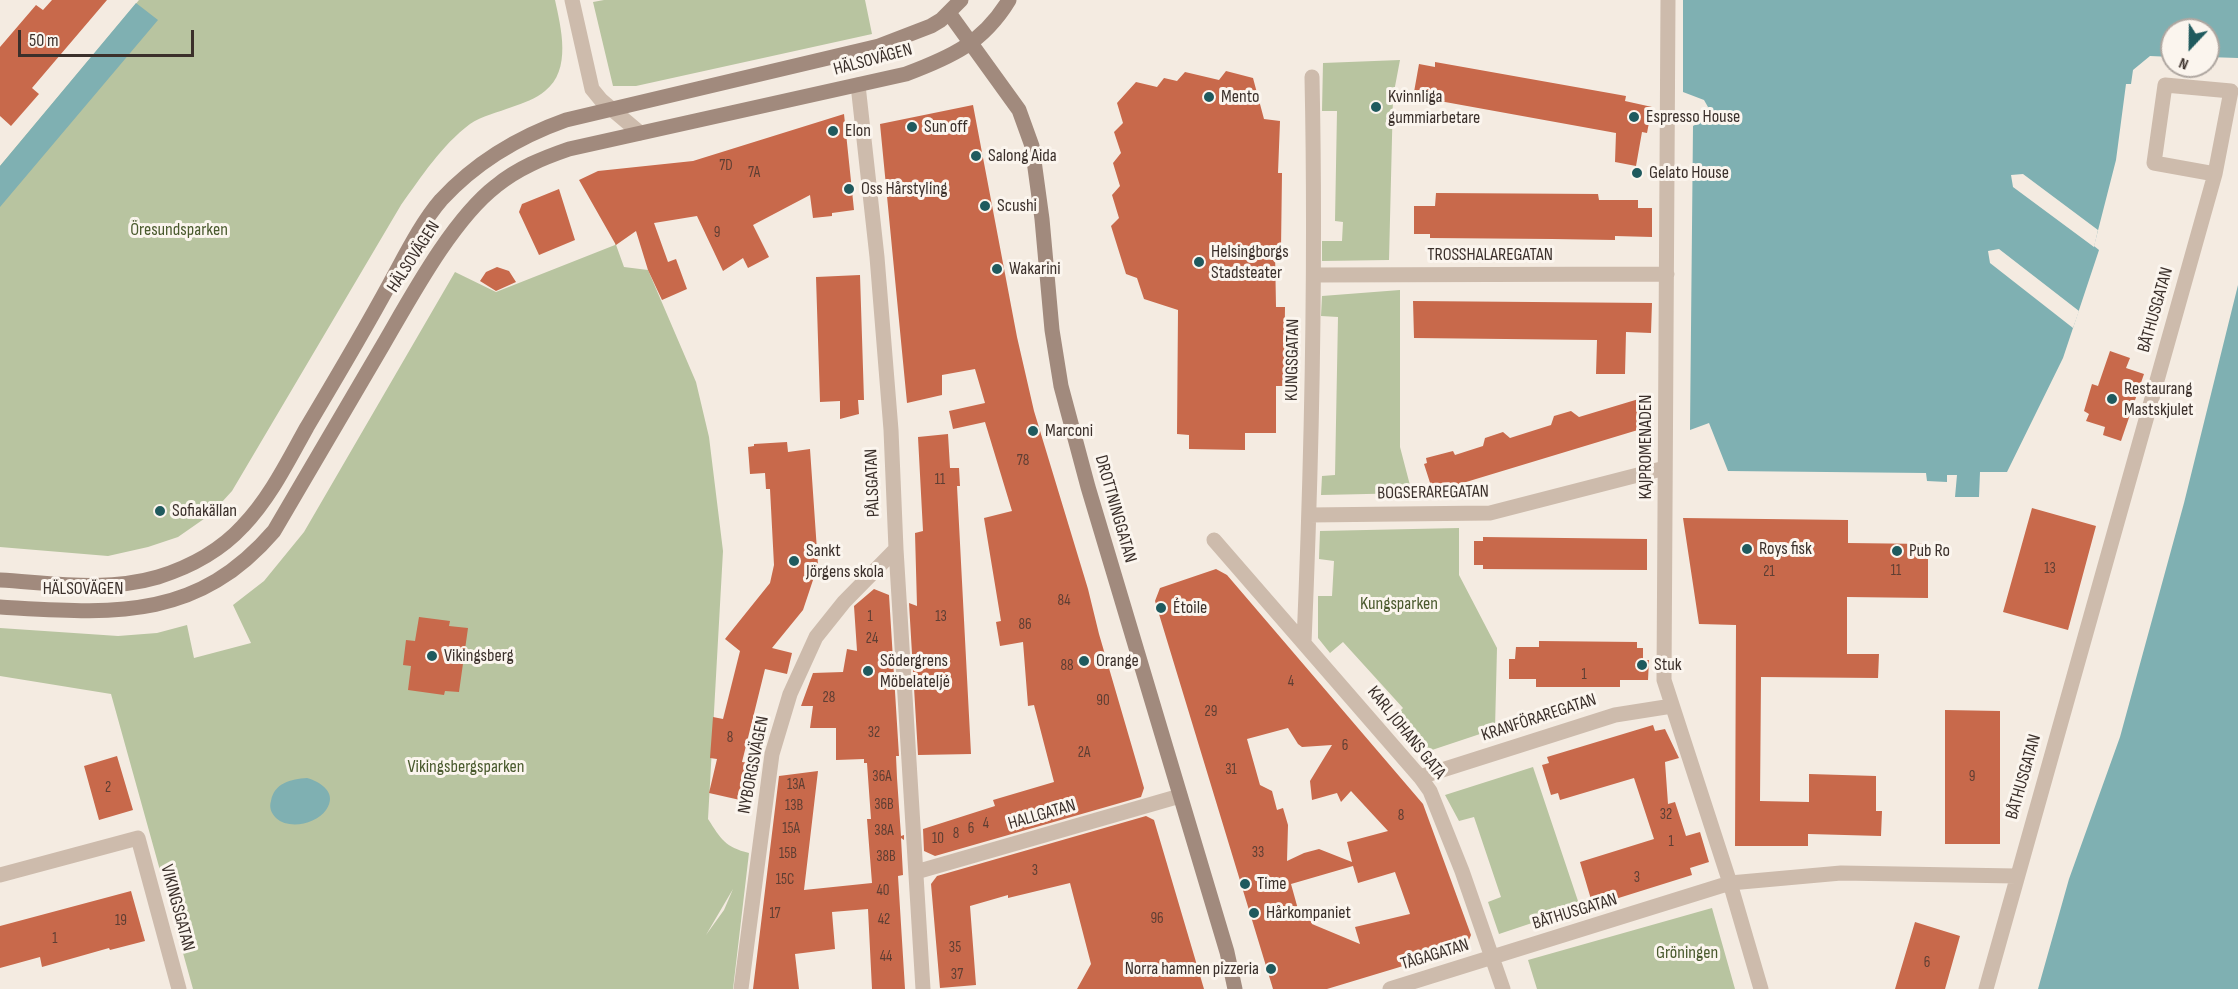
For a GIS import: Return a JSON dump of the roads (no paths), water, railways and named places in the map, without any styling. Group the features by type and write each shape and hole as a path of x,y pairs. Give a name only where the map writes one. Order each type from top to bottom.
{"main road":[{"path":"949,13 961,0"},
{"path":"971,43 989,28 1009,0"},
{"name":"HÄLSOVÄGEN","path":"0,580 103,586 123,584 172,572 203,558 223,544 250,518 278,478 439,202 469,173 508,145 566,120 611,108 863,51 925,30 949,13"},
{"name":"DROTTNINGGATAN","path":"949,13 1018,110 1032,146 1042,219 1052,330 1061,386 1088,487 1227,952 1235,989"},
{"name":"HÄLSOVÄGEN","path":"0,607 107,612 136,608 177,600 231,572 260,547 274,531 419,283 459,225 495,186 537,160 569,149 906,74 950,56 971,43"}],"street":[{"path":"572,0 592,89 640,133"},
{"name":"KAJPROMENADEN","path":"1668,0 1664,680 1730,883 1761,989"},
{"name":"KUNGSGATAN","path":"1304,643 1314,275 1312,77"},
{"name":"PÅLSGATAN","path":"858,85 877,257 891,430 896,549 923,989"},
{"name":"BÅTHUSGATAN","path":"1492,957 1730,883 1841,873 2016,876 2215,174 2231,91 2165,85 2154,163 2215,174"},
{"name":"TROSSHALAREGATAN","path":"1314,275 1667,274"},
{"name":"BOGSERAREGATAN","path":"1309,515 1491,513 1665,468"},
{"name":"KARL JOHANS GATA","path":"1214,540 1430,791 1462,871 1503,989"},
{"name":"NYBORGSVÄGEN","path":"741,989 772,754 790,694 816,637 844,602 896,549"},
{"name":"KRANFÖRAREGATAN","path":"1420,777 1615,714 1672,706"},
{"name":"HALLGATAN","path":"916,872 1180,796"},
{"name":"VIKINGSGATAN","path":"0,875 138,838 179,989"},
{"path":"1986,989 2016,876"},
{"name":"TÅGAGATAN","path":"1390,989 1492,957"}],"water":[{"path":"1683,0 2238,0 2238,58 2220,57 2220,18 2160,18 2160,56 2150,56 2133,70 2131,84 2126,84 2116,160 2094,246 2099,250 2063,358 2007,472 1980,472 1979,497 1955,497 1957,475 1947,475 1947,482 1927,481 1926,473 1728,471 1709,423 1690,430 1693,126 1700,122 1708,107 1704,100 1683,92"},
{"path":"136,3 158,20 0,207 0,166"},
{"path":"2238,285 2238,989 2038,989 2069,879 2120,737 2184,503"},
{"path":"307,778 318,782 329,793 329,804 326,810 316,819 302,824 281,822 272,812 270,805 273,795 284,783"}],"place":[{"name":"Mento","path":"1209,97"},
{"name":"Kvinnliga gummiarbetare","path":"1376,107"},
{"name":"Espresso House","path":"1634,117"},
{"name":"Sun off","path":"912,127"},
{"name":"Elon","path":"833,131"},
{"name":"Salong Aida","path":"976,156"},
{"name":"Gelato House","path":"1637,173"},
{"name":"Oss Hårstyling","path":"849,189"},
{"name":"Scushi","path":"985,206"},
{"name":"Helsingborgs Stadsteater","path":"1199,262"},
{"name":"Wakarini","path":"997,269"},
{"name":"Restaurang Mastskjulet","path":"2112,399"},
{"name":"Marconi","path":"1033,431"},
{"name":"Sofiakällan","path":"160,511"},
{"name":"Roys fisk","path":"1747,549"},
{"name":"Pub Ro","path":"1897,551"},
{"name":"Sankt Jörgens skola","path":"794,561"},
{"name":"Étoile","path":"1161,608"},
{"name":"Vikingsberg","path":"432,656"},
{"name":"Orange","path":"1084,661"},
{"name":"Stuk","path":"1642,665"},
{"name":"Södergrens Möbelateljé","path":"868,671"},
{"name":"Time","path":"1245,884"},
{"name":"Hårkompaniet","path":"1254,913"},
{"name":"Norra hamnen pizzeria","path":"1271,969"}],"park label":[{"name":"Öresundsparken","path":"179,230"},
{"name":"Kungsparken","path":"1399,604"},
{"name":"Vikingsbergsparken","path":"466,767"},
{"name":"Gröningen","path":"1687,953"}]}
